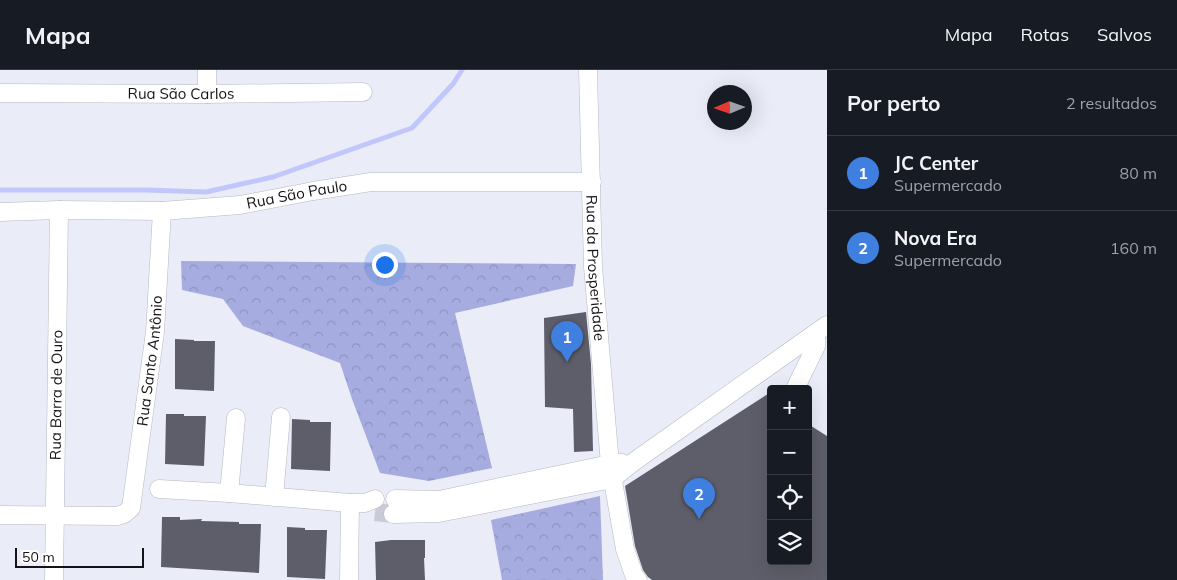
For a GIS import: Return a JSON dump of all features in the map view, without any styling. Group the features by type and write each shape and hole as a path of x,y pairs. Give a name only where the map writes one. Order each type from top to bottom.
{"street":[{"path":"207,70 207,94"},
{"name":"Rua da Prosperidade","path":"588,70 593,267 611,472 625,549 634,575 638,580"},
{"name":"Rua São Carlos","path":"0,92 207,94 363,92"},
{"name":"Rua São Paulo","path":"0,212 59,210 162,212 240,205 371,182 592,182"},
{"name":"Rua Barra de Ouro","path":"54,580 59,210"},
{"name":"Rua Santo Antônio","path":"55,516 117,516 124,514 131,508 155,332 162,212"},
{"path":"394,506 439,507 611,472 632,463 822,329"},
{"path":"797,385 822,329"},
{"path":"229,493 236,418"},
{"path":"274,497 281,418"},
{"path":"159,490 229,493 366,504 349,580"},
{"path":"0,515 55,516"}],"green space":[{"path":"181,261 576,264 573,286 455,313 492,468 429,481 380,473 340,363 243,326 223,299 182,290"},
{"path":"600,496 603,580 502,580 491,520"}],"building":[{"path":"586,312 591,364 593,451 574,452 573,409 545,407 544,318"},
{"path":"175,339 215,341 214,391 175,389"},
{"path":"767,395 767,565 812,565 812,427 827,436 827,580 652,580 643,570 635,546 625,486"},
{"path":"166,414 206,416 204,466 165,464"},
{"path":"292,419 310,420 310,422 331,422 330,471 291,469"},
{"path":"162,517 180,517 180,520 202,519 201,521 261,524 259,573 161,567"},
{"path":"287,527 305,528 305,530 327,530 325,579 287,577"},
{"path":"425,540 425,580 376,580 375,542"}],"waterway":[{"path":"0,190 206,192 273,177 412,128 453,84 462,70"}],"tunnel":[{"path":"375,512 393,514"}],"place":[{"name":"JC Center","path":"567,362"},
{"name":"Nova Era","path":"699,519"}]}
